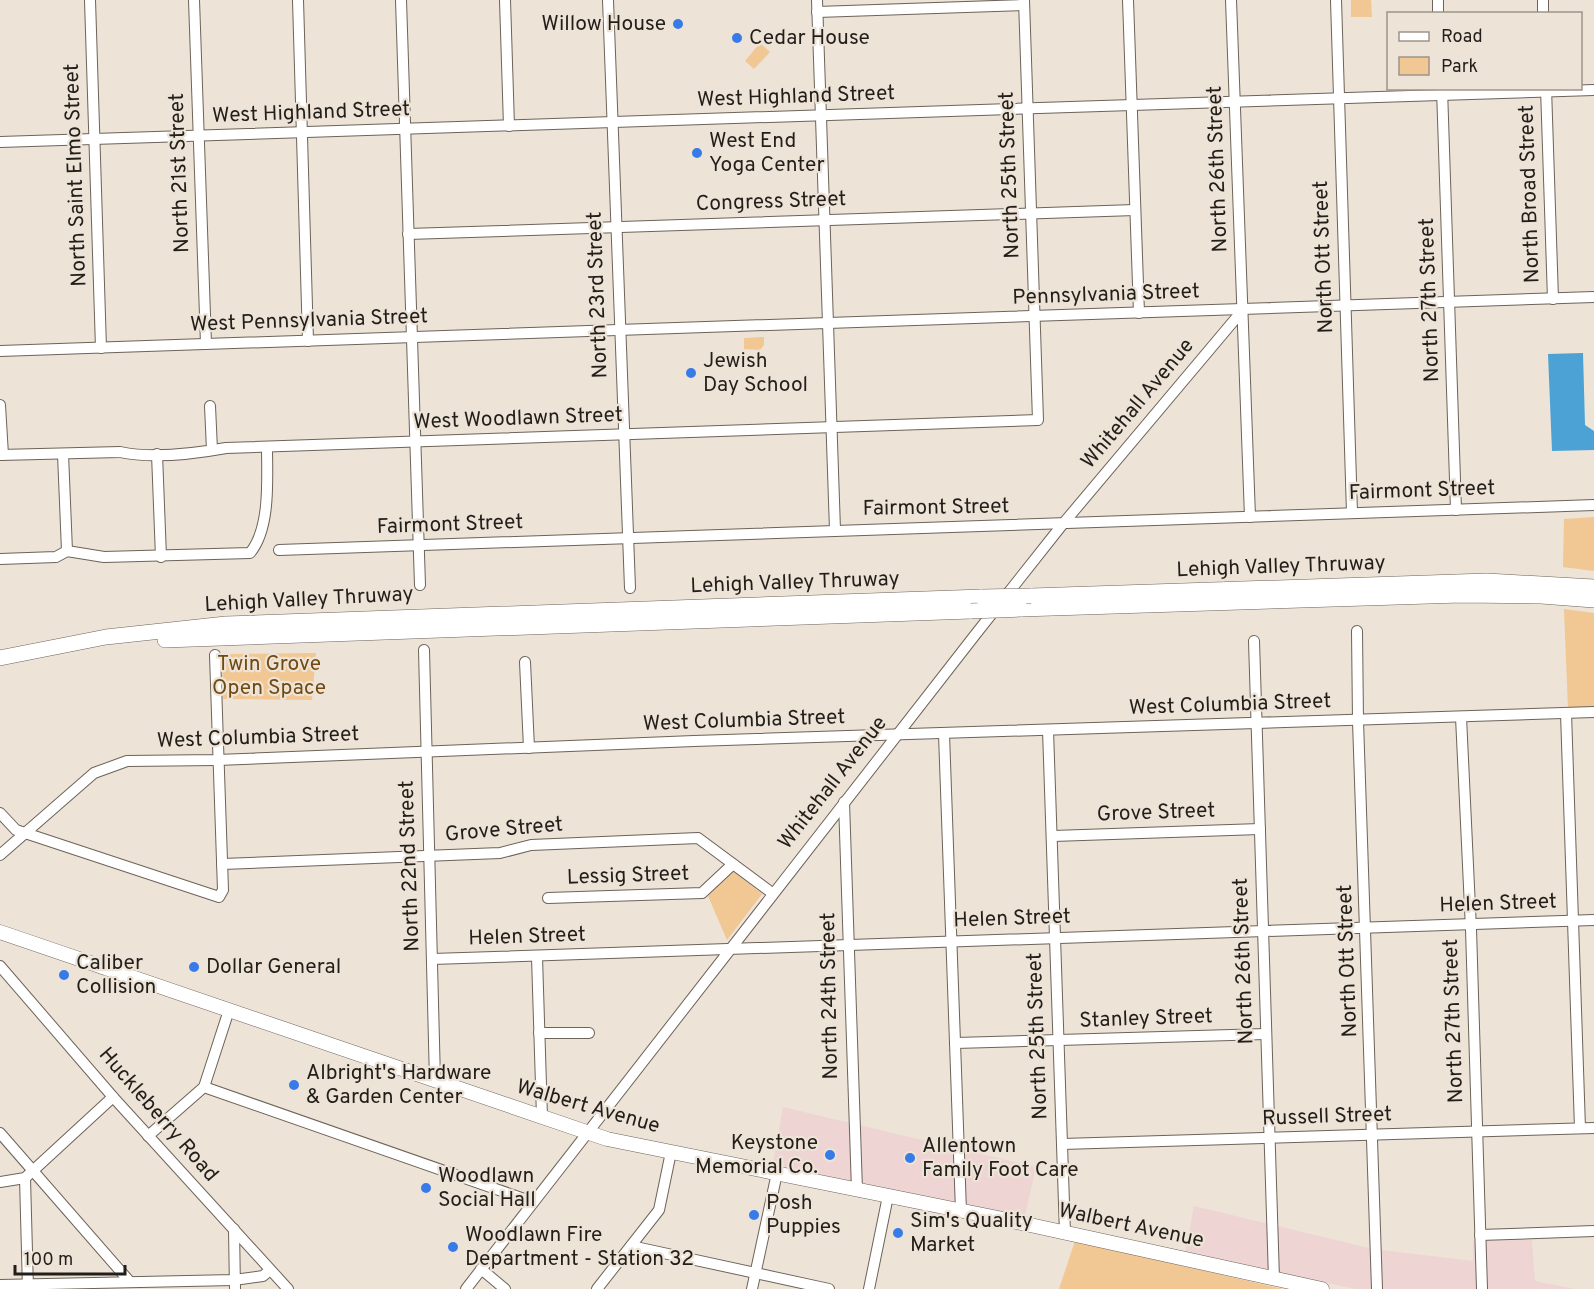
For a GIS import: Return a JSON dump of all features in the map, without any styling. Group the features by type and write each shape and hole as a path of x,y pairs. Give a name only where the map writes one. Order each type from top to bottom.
{"highway":[{"name":"Lehigh Valley Thruway","path":"0,658 106,637 237,623 1487,581 1594,587"},
{"name":"Lehigh Valley Thruway","path":"0,668 108,647 222,636 1487,594 1594,600"}],"main road":[{"name":"Walbert Avenue","path":"0,932 587,1133 1322,1289"}],"street":[{"name":"North Saint Elmo Street","path":"90,0 101,348"},
{"name":"North 21st Street","path":"194,0 206,344"},
{"path":"298,0 308,341"},
{"path":"401,0 420,585"},
{"path":"505,0 509,126"},
{"name":"North 23rd Street","path":"608,0 622,435 630,588"},
{"path":"817,0 834,531"},
{"path":"1128,0 1139,313"},
{"name":"North 26th Street","path":"1231,0 1250,517"},
{"name":"North Ott Street","path":"1336,0 1352,513"},
{"path":"817,12 1024,3"},
{"name":"North 25th Street","path":"1024,3 1038,420"},
{"name":"North Broad Street","path":"1546,90 1553,299"},
{"name":"West Highland Street","path":"0,142 1131,106 1442,92 1594,90"},
{"name":"North 27th Street","path":"1442,92 1456,510"},
{"name":"Congress Street","path":"408,234 1135,210"},
{"name":"Pennsylvania Street","path":"620,330 1594,297"},
{"name":"Whitehall Avenue","path":"466,1289 728,949 1062,525 1242,310"},
{"name":"West Pennsylvania Street","path":"0,351 620,330"},
{"path":"0,405 1,455"},
{"path":"210,406 212,450"},
{"name":"West Woodlawn Street","path":"1,455 120,452 135,455 267,447 1038,420"},
{"path":"0,559 56,557 67,551 104,557 248,554 255,546 267,502 267,447"},
{"path":"63,454 67,551"},
{"path":"157,454 161,556"},
{"name":"Fairmont Street","path":"279,550 1594,505"},
{"name":"North Ott Street","path":"1357,631 1377,1289"},
{"name":"North 26th Street","path":"1254,641 1275,1279"},
{"name":"North 22nd Street","path":"424,650 435,1081"},
{"path":"0,813 16,830 215,897 222,894 215,655"},
{"path":"525,662 529,748"},
{"name":"West Columbia Street","path":"0,855 73,790 104,767 127,761 217,760 1594,712"},
{"path":"1566,713 1580,1128"},
{"name":"North 27th Street","path":"1461,717 1482,1289"},
{"name":"North 25th Street","path":"1048,730 1065,1233"},
{"path":"944,734 961,1211"},
{"name":"North 24th Street","path":"844,802 856,1190"},
{"name":"Grove Street","path":"1053,836 1260,830"},
{"name":"Grove Street","path":"222,864 500,853 531,845 698,838 772,893"},
{"name":"Lessig Street","path":"548,898 702,893 733,864"},
{"name":"Helen Street","path":"432,960 1594,920"},
{"path":"537,957 542,1117"},
{"name":"Huckleberry Road","path":"0,966 113,1097 288,1289"},
{"path":"148,1136 204,1087 229,1010"},
{"path":"539,1033 590,1033"},
{"name":"Stanley Street","path":"955,1043 1266,1034"},
{"path":"204,1087 533,1202"},
{"path":"0,1182 29,1174 113,1097"},
{"name":"Russell Street","path":"1062,1144 1594,1128"},
{"path":"0,1133 29,1174 130,1282"},
{"path":"597,1289 659,1210 671,1152"},
{"path":"752,1289 777,1173"},
{"path":"28,1287 29,1174"},
{"path":"869,1289 888,1196"},
{"path":"234,1229 235,1284"},
{"path":"1480,1235 1594,1231"},
{"path":"630,1246 829,1289"},
{"path":"481,1269 505,1289"},
{"path":"0,1285 28,1287 130,1282 235,1284 263,1276 270,1270"}],"shaded area":[{"path":"783,1107 1036,1167 1024,1220 773,1164"},
{"path":"1194,1206 1373,1249 1473,1261 1473,1241 1532,1240 1535,1281 1575,1289 1356,1289 1185,1253"}],"green space":[{"path":"1351,0 1371,0 1372,17 1351,17"},
{"path":"760,43 770,52 754,69 745,61"},
{"path":"764,337 764,345 760,350 744,349 744,338"},
{"path":"1594,517 1594,571 1563,567 1564,519"},
{"path":"1564,609 1594,613 1594,708 1568,709"},
{"name":"Twin Grove Open Space","path":"316,653 312,700 223,699 222,654"},
{"path":"732,870 762,894 727,940 708,896"},
{"path":"1075,1241 1283,1289 1059,1289"}],"water":[{"path":"1583,353 1585,425 1594,431 1594,450 1552,451 1548,354"}],"place":[{"name":"Willow House","path":"678,24"},
{"name":"Cedar House","path":"737,38"},
{"name":"West End Yoga Center","path":"697,153"},
{"name":"Jewish Day School","path":"691,373"},
{"name":"Dollar General","path":"194,967"},
{"name":"Caliber Collision","path":"64,975"},
{"name":"Albright's Hardware & Garden Center","path":"294,1085"},
{"name":"Keystone Memorial Co.","path":"830,1155"},
{"name":"Allentown Family Foot Care","path":"910,1158"},
{"name":"Woodlawn Social Hall","path":"426,1188"},
{"name":"Posh Puppies","path":"754,1215"},
{"name":"Sim's Quality Market","path":"898,1233"},
{"name":"Woodlawn Fire Department - Station 32","path":"453,1247"}]}
